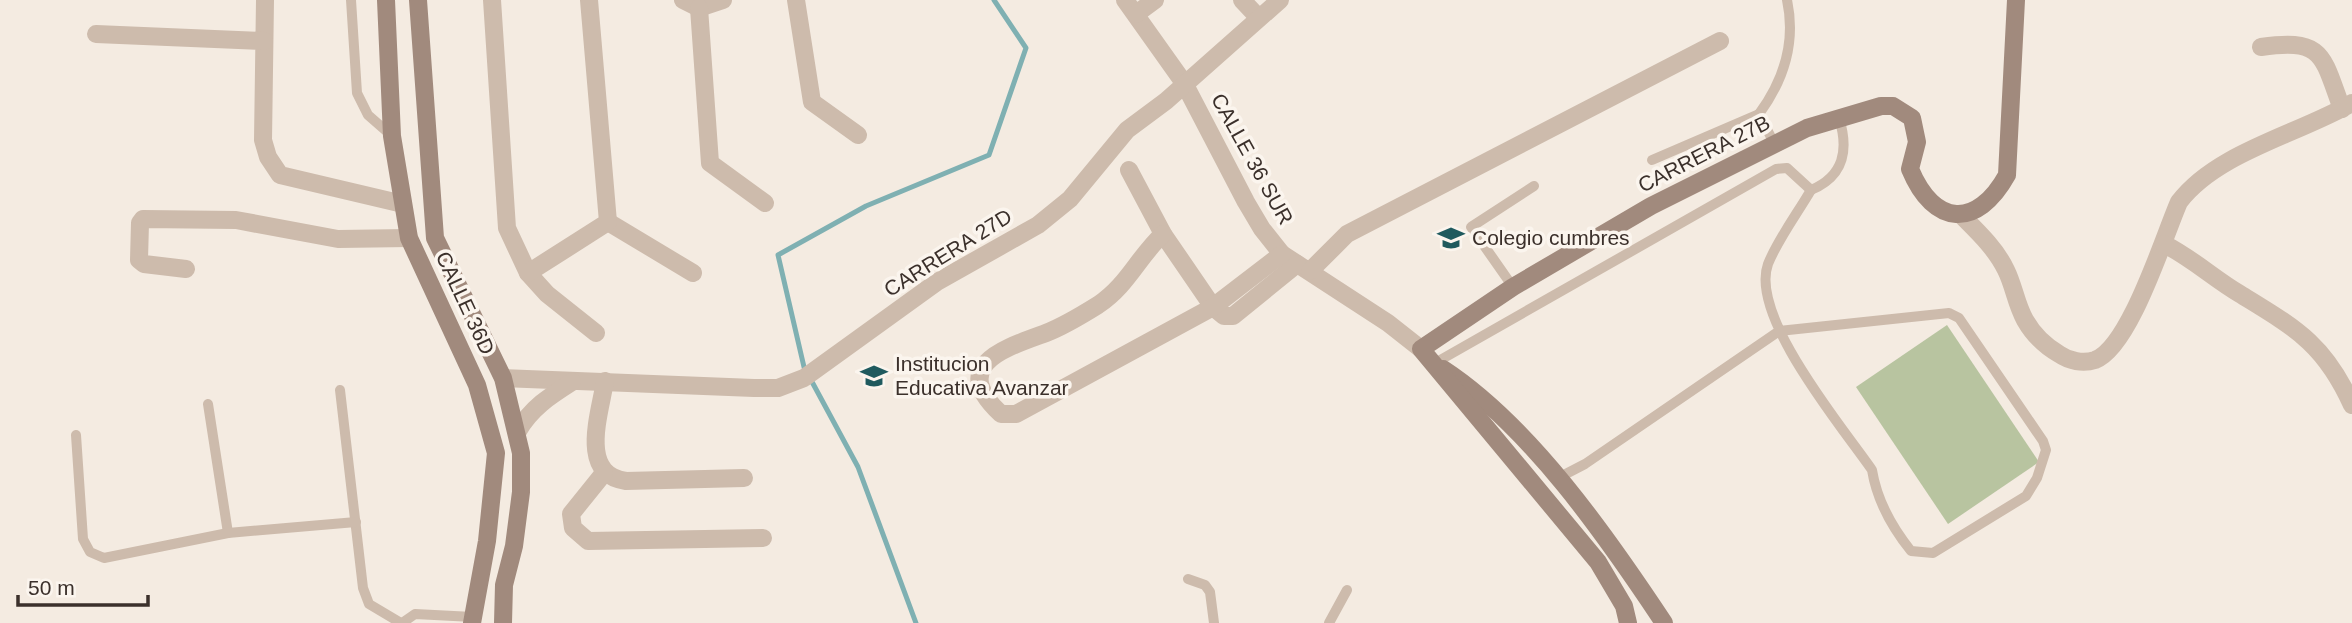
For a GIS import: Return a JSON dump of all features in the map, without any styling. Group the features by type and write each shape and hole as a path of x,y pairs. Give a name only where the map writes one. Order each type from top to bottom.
{"street":[{"path":"265,0 263,140 268,157 281,174 403,204"},
{"name":"CALLE 36D","path":"386,0 392,136 409,238 477,385 495,443 487,541 472,620"},
{"name":"CALLE 36D","path":"418,0 435,238 503,378 518,431 522,492 514,546 504,585 503,623"},
{"path":"492,0 508,228 528,274 547,295 596,332"},
{"path":"589,0 608,222"},
{"path":"723,0 691,4 710,163 765,203"},
{"path":"796,0 812,102 858,135"},
{"path":"1131,7 1155,0"},
{"path":"1242,0 1258,17"},
{"name":"CARRERA 27D","path":"503,378 754,388 793,384 937,282 1038,225 1070,199 1127,130 1280,0"},
{"path":"2016,0 2007,175 1996,195 1977,210 1962,216 1991,246 2006,269 2025,320 2037,336 2066,358 2084,362 2097,359 2111,348 2123,332 2164,244 2179,202 2195,184 2247,153 2347,106 2325,63 2313,48 2294,42 2261,47"},
{"name":"CALLE 36 SUR","path":"1131,7 1184,83 1262,229 1296,263 1388,323 1435,363 1470,387 1558,478 1614,548 1664,623"},
{"path":"96,34 264,41"},
{"path":"1163,234 1150,246 1126,282 1099,304 1048,332 1007,346 987,360 980,374 980,388 988,403 1001,414 1016,414 1348,234 1720,41"},
{"name":"CARRERA 27B","path":"1421,349 1513,287 1651,206 1774,143 1839,118 1881,106 1904,111 1917,130 1917,142 1910,169 1915,183 1938,208 1950,215 1962,216"},
{"path":"1129,170 1163,234 1213,307"},
{"path":"186,269 144,264 139,260 140,223 143,219 236,220 338,239 409,238"},
{"path":"528,274 608,222"},
{"path":"608,222 693,273"},
{"path":"2164,244 2192,257 2240,295 2267,308 2303,334 2332,367 2351,400"},
{"name":"CALLE 36 SUR","path":"1435,363 1458,397 1540,490 1598,562 1624,606 1628,623"},
{"path":"605,381 595,447 598,464 604,473 626,481 744,478"},
{"path":"518,431 526,416 539,404 572,382"},
{"path":"604,473 571,514 573,528 588,541 762,538"}],"lane":[{"path":"351,0 357,93 368,114 392,136"},
{"path":"1652,160 1759,114 1774,94 1786,65 1791,38 1787,0"},
{"path":"1759,114 1774,143"},
{"path":"1558,478 1585,464 1779,331 1949,313 1959,318 2043,440 2046,450 2037,478 2026,496 1933,553 1910,551 1884,510 1875,489 1872,470 1803,372 1779,331 1765,286 1767,265 1811,190 1823,185 1841,166 1845,136 1839,118"},
{"path":"1435,363 1776,169 1787,168 1811,190"},
{"path":"1513,287 1471,227 1534,186"},
{"path":"340,390 363,588 369,604 402,623 415,614 472,620"},
{"path":"208,404 228,533"},
{"path":"76,435 83,539 90,552 104,558 228,533 356,522"},
{"path":"1188,579 1205,585 1210,592 1214,623"},
{"path":"1329,623 1347,590"}],"green space":[{"path":"1947,325 2039,462 1948,524 1856,387"}],"waterway":[{"path":"916,623 858,467 804,367 778,255 866,206 989,155 1026,48 994,0"}],"place":[{"name":"Colegio cumbres","path":"1451,238"},
{"name":"Institucion Educativa Avanzar","path":"874,376"}]}
